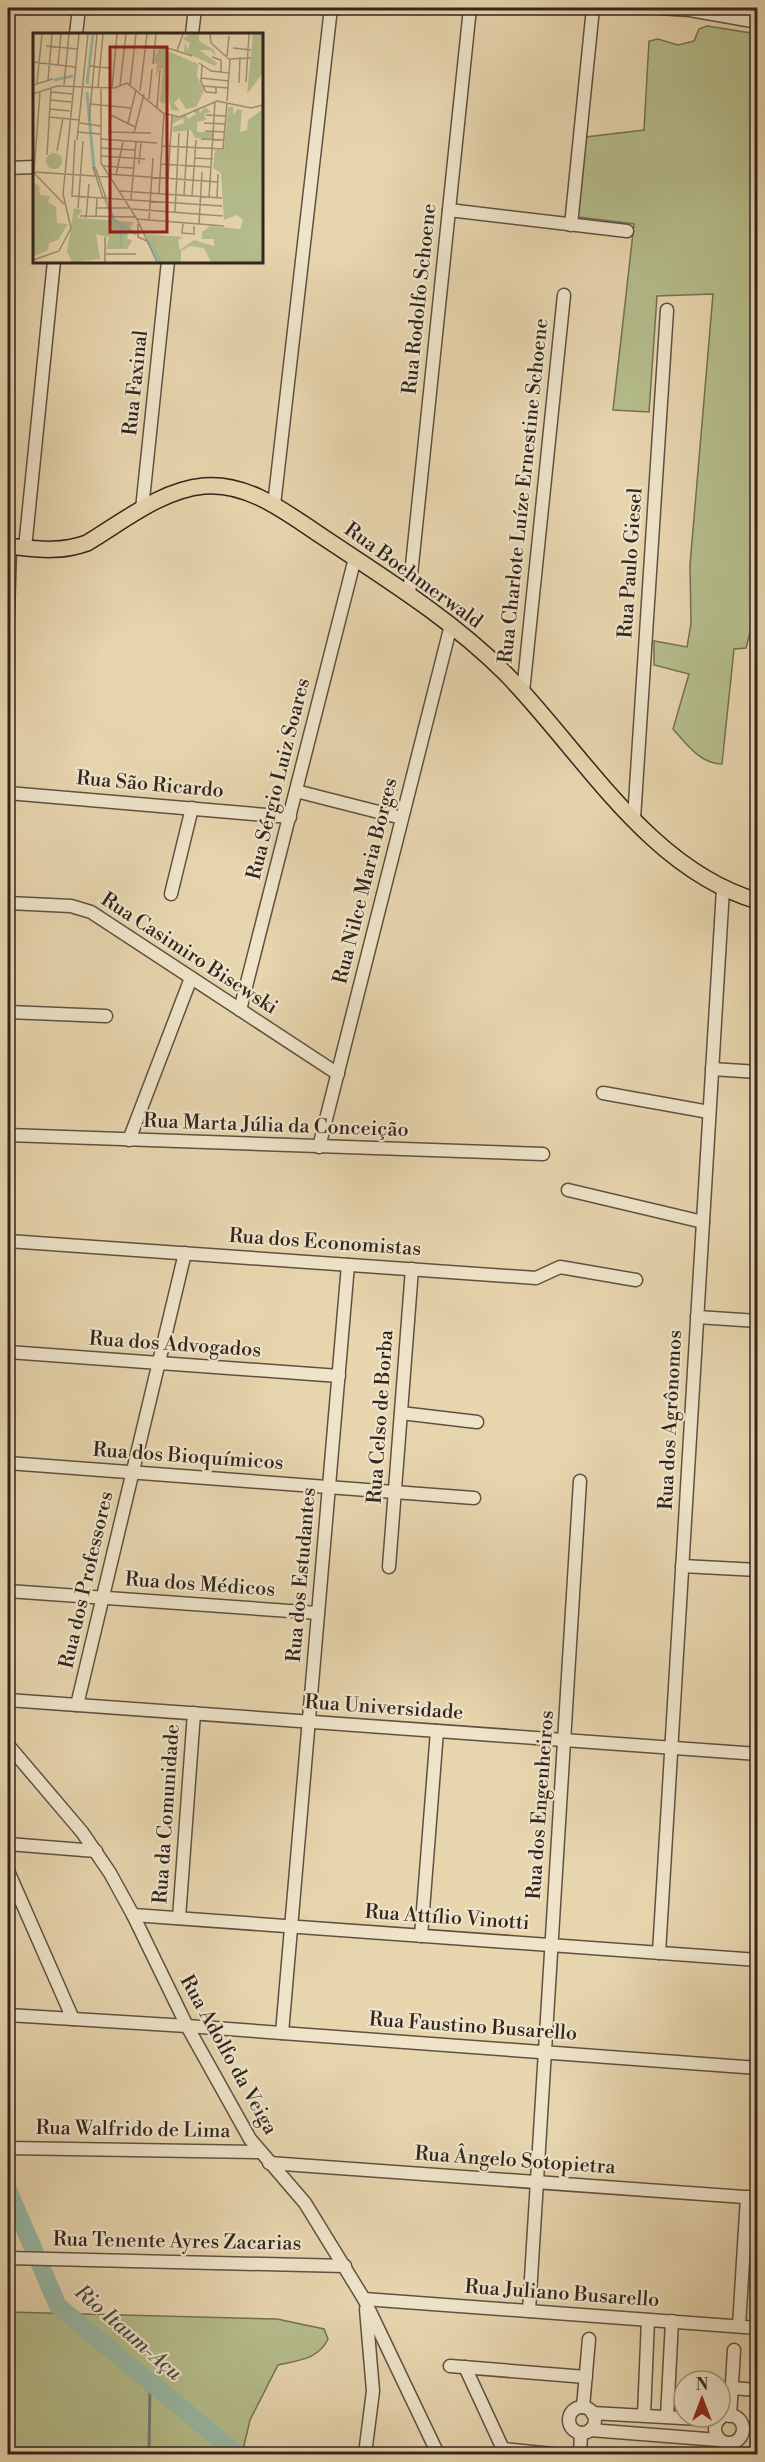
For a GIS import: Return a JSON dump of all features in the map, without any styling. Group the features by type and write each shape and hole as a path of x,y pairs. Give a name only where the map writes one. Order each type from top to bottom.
{"main road":[{"name":"Rua Boehmerwald","path":"14,547 52,550 73,548 87,543 168,495 186,488 207,485 239,490 274,505 356,558 451,625 523,692 634,819 672,855 723,889 758,901"}],"street":[{"path":"76,33 79,8"},
{"path":"192,33 195,8"},
{"path":"274,505 331,8"},
{"name":"Rua Rodolfo Schoene","path":"409,594 471,8"},
{"path":"571,225 593,8"},
{"path":"659,8 690,10 758,22"},
{"path":"8,168 33,167"},
{"path":"449,210 627,231"},
{"path":"8,614 14,547 54,262"},
{"name":"Rua Faxinal","path":"142,509 168,262"},
{"name":"Rua Charlote Luíze Ernestine Schoene","path":"523,692 564,295"},
{"name":"Rua Paulo Giesel","path":"634,819 667,310"},
{"name":"Rua Sérgio Luiz Soares","path":"240,1010 356,558"},
{"name":"Rua Nilce Maria Borges","path":"319,1147 451,625"},
{"path":"296,791 402,818"},
{"name":"Rua São Ricardo","path":"8,793 290,817"},
{"path":"171,894 192,808"},
{"name":"Rua dos Agrônomos","path":"659,1953 723,889"},
{"name":"Rua Casimiro Bisewski","path":"8,903 71,906 85,909 338,1074"},
{"path":"129,1140 191,978"},
{"path":"8,1012 106,1016"},
{"path":"712,1069 758,1072"},
{"path":"603,1093 709,1112"},
{"name":"Rua Marta Júlia da Conceição","path":"8,1135 543,1154"},
{"path":"568,1190 703,1222"},
{"name":"Rua dos Economistas","path":"8,1241 536,1278 560,1267 636,1280"},
{"name":"Rua dos Professores","path":"77,1705 185,1253"},
{"name":"Rua dos Estudantes","path":"282,2033 348,1265"},
{"name":"Rua Celso de Borba","path":"389,1567 412,1269"},
{"path":"697,1317 758,1320"},
{"name":"Rua dos Advogados","path":"8,1352 339,1376"},
{"path":"401,1413 477,1422"},
{"name":"Rua dos Bioquímicos","path":"8,1463 474,1498"},
{"name":"Rua dos Engenheiros","path":"529,2311 580,1481"},
{"path":"682,1566 758,1570"},
{"name":"Rua dos Médicos","path":"8,1591 318,1613"},
{"name":"Rua Universidade","path":"8,1700 758,1754"},
{"name":"Rua da Comunidade","path":"179,1918 194,1713"},
{"path":"421,1936 437,1731"},
{"name":"Rua Adolfo da Veiga","path":"8,1745 96,1851 133,1915 187,2026 259,2152 304,2203 364,2299 438,2454"},
{"path":"8,1844 96,1851"},
{"path":"8,1871 73,2019"},
{"name":"Rua Attílio Vinotti","path":"133,1915 758,1960"},
{"name":"Rua Faustino Busarello","path":"8,2015 758,2068"},
{"name":"Rua Walfrido de Lima","path":"8,2148 259,2152"},
{"name":"Rua Ângelo Sotopietra","path":"270,2163 752,2198"},
{"path":"739,2326 752,2198"},
{"name":"Rua Tenente Ayres Zacarias","path":"8,2258 345,2266"},
{"path":"364,2299 373,2391 364,2454"},
{"name":"Rua Juliano Busarello","path":"364,2299 758,2328"},
{"path":"644,2415 648,2320"},
{"path":"667,2417 672,2321"},
{"path":"580,2454 585,2432 595,2423 588,2410 586,2377 589,2338"},
{"path":"732,2375 734,2350"},
{"path":"450,2366 586,2377"},
{"path":"465,2367 503,2449 553,2454"},
{"path":"732,2388 758,2390"},
{"path":"672,2417 574,2410 569,2422 573,2429 585,2432 725,2446 739,2438 742,2430 740,2422 732,2420"},
{"path":"717,2429 715,2433 725,2446"}],"green space":[{"path":"707,26 757,34 757,605 746,648 734,649 722,764 707,761 701,757 673,729 689,674 654,665 654,641 687,647 691,624 690,565 713,294 657,296 649,412 613,410 634,224 578,217 586,137 644,130 649,41 658,39 678,45 694,41 699,29"},
{"path":"8,2312 277,2319 324,2329 328,2339 324,2346 313,2355 278,2365 250,2420 242,2454 8,2454"}],"waterway":[{"name":"Rio Itaum-Açu","path":"8,2190 58,2306 237,2454"},
{"path":"149,2454 150,2382"}]}
